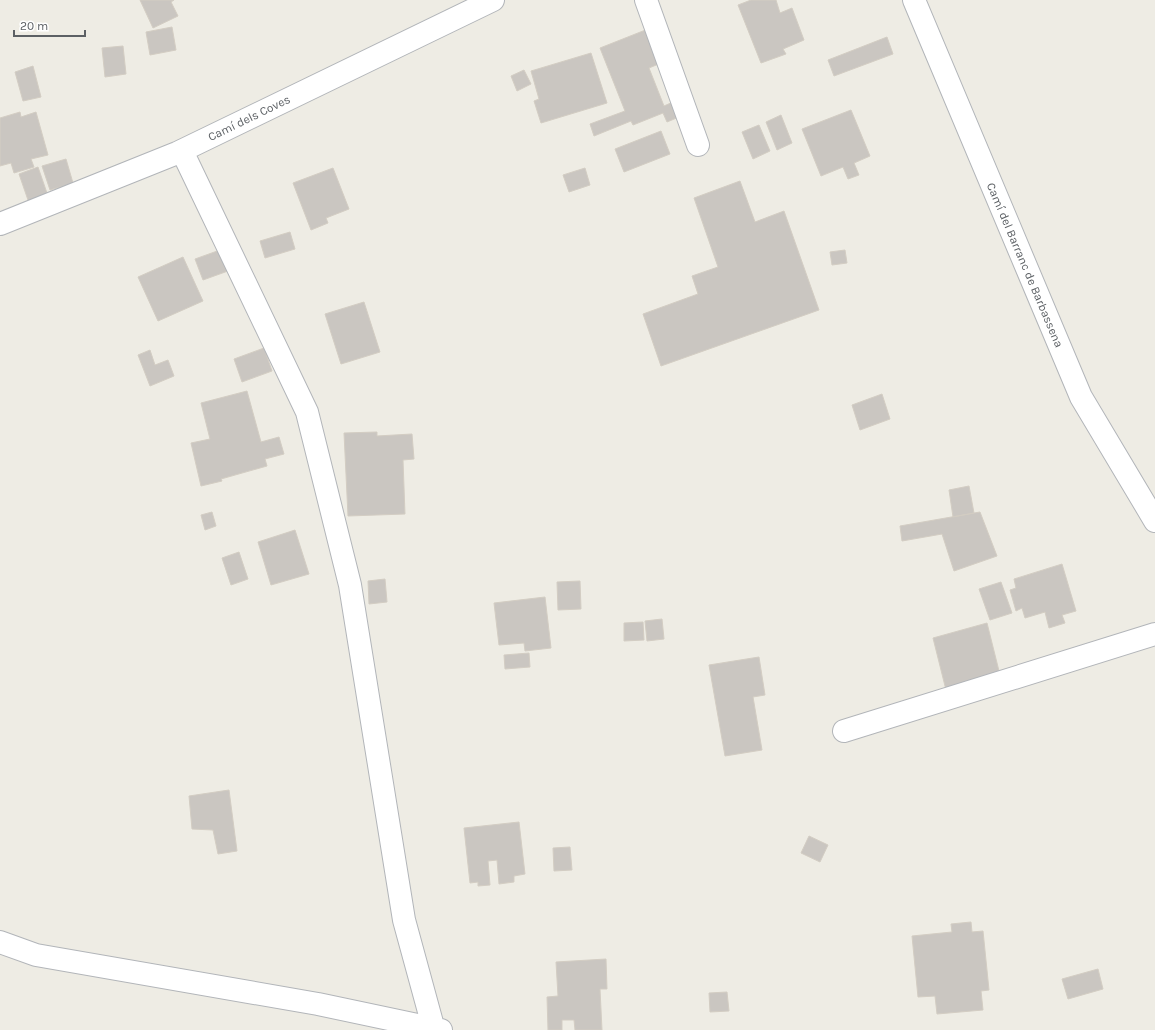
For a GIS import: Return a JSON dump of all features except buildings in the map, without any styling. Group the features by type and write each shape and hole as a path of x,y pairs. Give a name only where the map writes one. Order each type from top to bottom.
{"street":[{"name":"Camí dels Coves","path":"0,224 182,151 493,0"},
{"path":"646,0 698,144"},
{"name":"Camí del Barranc de Barbassena","path":"914,0 1081,397 1155,521"},
{"path":"0,942 36,956 318,1004 436,1029 404,920 350,585 307,412 182,151"},
{"path":"844,731 1155,634"}]}
